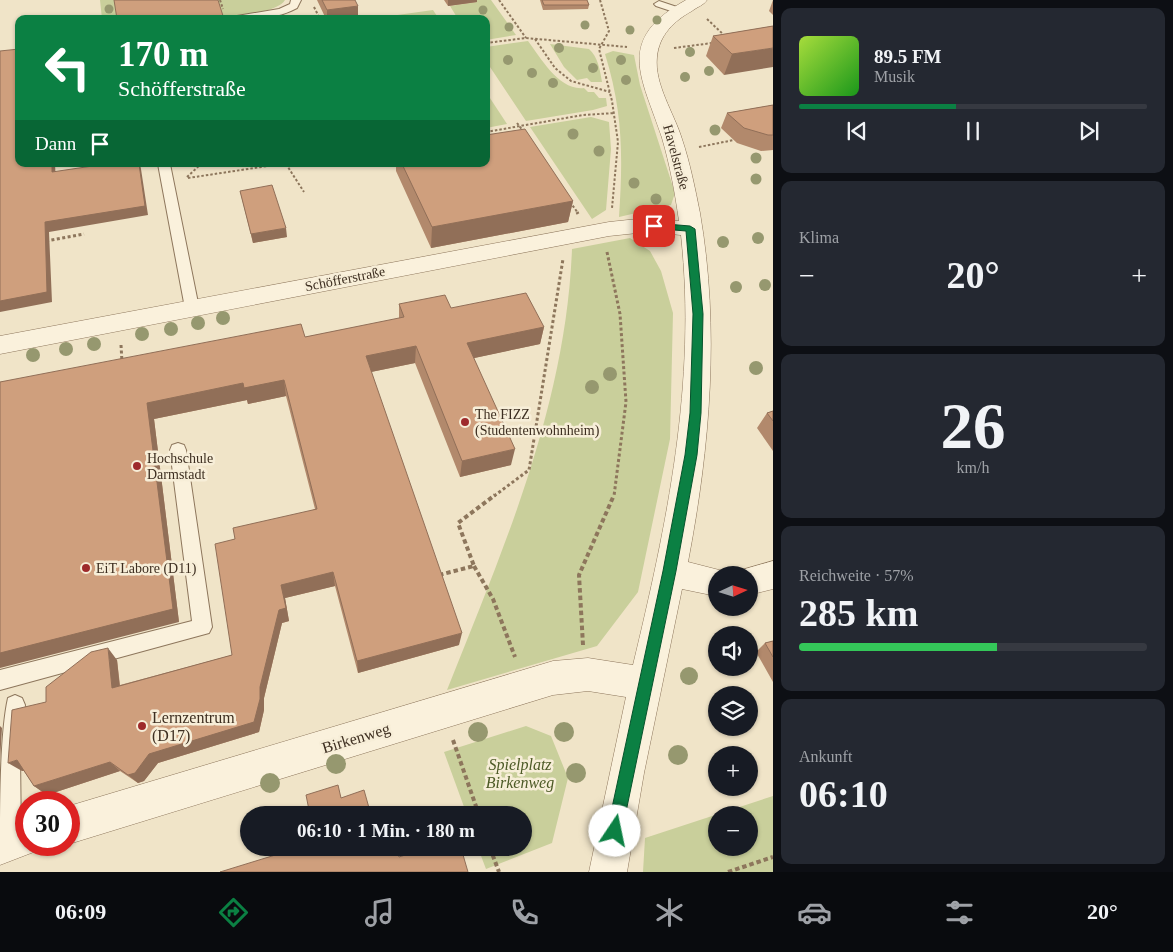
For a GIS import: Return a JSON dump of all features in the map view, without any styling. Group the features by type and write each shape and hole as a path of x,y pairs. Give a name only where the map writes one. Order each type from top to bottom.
{"street":[{"name":"Havelstraße","path":"608,872 644,686 670,571 691,455 695,413 698,314 685,184 676,149 648,76 648,58 651,45 659,29 690,5"},
{"name":"Schöfferstraße","path":"0,345 600,230 638,225 690,229"},
{"path":"670,571 708,581"},
{"path":"758,579 773,575"},
{"name":"Birkenweg","path":"80,822 553,678 588,673 610,675 644,686"}],"lane":[{"path":"263,15 282,12 294,6 296,0"},
{"path":"659,4 690,5"},
{"path":"165,167 192,308"},
{"path":"0,680 202,627 178,450"},
{"path":"12,842 9,753 15,705"}],"path":[{"path":"311,0 318,15"},
{"path":"499,0 526,38"},
{"path":"588,673 582,640 579,575 614,496 626,402 620,314 600,230 618,154 615,113 599,49 609,31 600,0"},
{"path":"651,45 680,48 730,40 690,5"},
{"path":"535,38 556,68 570,81 610,92"},
{"path":"490,42 535,38 601,44"},
{"path":"490,131 518,124 615,113"},
{"path":"518,124 528,138"},
{"path":"676,149 722,144 734,140"},
{"path":"170,191 198,167"},
{"path":"186,178 261,167"},
{"path":"287,167 304,192"},
{"path":"566,196 600,230"},
{"path":"38,242 84,234"},
{"path":"527,686 493,599 474,566 458,523 529,470 563,259 558,239"},
{"path":"435,576 474,566"},
{"path":"443,711 476,806"},
{"path":"493,856 499,872"},
{"path":"728,872 773,857"}],"green space":[{"path":"100,0 285,0 275,8 242,15 102,15"},
{"path":"476,0 491,0 516,35 490,39 490,15 456,15 450,6 476,2"},
{"path":"433,10 436,15 397,15"},
{"path":"528,41 559,79 575,88 584,88 588,92 594,92 599,98 606,98 607,106 526,121 490,67 490,46"},
{"path":"550,44 589,49 597,60 602,82 591,82 587,78 577,80 564,67"},
{"path":"613,51 634,55 640,85 675,193 671,205 619,217 620,135 615,96 605,54"},
{"path":"490,98 507,124 490,127"},
{"path":"591,117 609,122 611,149 606,210 592,219 530,127"},
{"path":"630,238 650,251 661,271 673,313 670,439 638,592 597,646 447,690 510,529 545,419 558,364 567,307 572,249"},
{"name":"Spielplatz Birkenweg","path":"526,726 551,736 568,778 552,843 532,851 532,806 464,806 444,752"},
{"path":"773,796 773,872 643,872 645,838 708,817 708,856 758,856 758,806 743,806"},
{"name":"Spielplatz Birkenweg","path":"481,856 519,856 486,869"}],"building":[{"path":"114,0 218,0 223,15 116,15"},
{"path":"322,0 355,0 358,6 327,10"},
{"path":"542,0 587,0 589,5 544,5"},
{"path":"773,26 773,48 732,54 713,36"},
{"path":"15,49 15,167 52,167 52,172 86,167 139,167 145,206 45,222 47,292 0,301 0,51"},
{"path":"773,105 773,135 744,128 727,113"},
{"path":"525,129 573,201 432,227 403,167 490,167 490,134"},
{"path":"272,185 286,228 251,234 240,191"},
{"path":"526,293 544,327 467,343 515,449 462,461 416,346 366,356 462,633 357,661 333,572 281,585 286,608 279,610 260,687 260,699 254,722 149,754 135,773 128,775 110,762 34,786 17,760 8,763 12,710 46,702 46,687 91,652 108,648 112,688 232,655 215,544 235,539 233,528 317,509 284,380 244,388 243,383 147,403 173,609 0,653 0,382 301,324 305,337 404,317 399,304 445,295 451,308"},
{"path":"773,411 773,421 767,413"},
{"path":"773,641 773,657 765,643"},
{"path":"338,785 341,798 364,790 368,806 308,806 306,795"},
{"path":"272,856 463,856 468,872 220,872"}],"place":[{"name":"The FIZZ (Studentenwohnheim)","path":"465,422"},
{"name":"Hochschule Darmstadt","path":"137,466"},
{"name":"EiT Labore (D11)","path":"86,568"},
{"name":"Lernzentrum (D17)","path":"142,726"}],"route":[{"path":"615,831 644,686 670,571 691,455 695,413 698,314 690,229 654,226"}]}
